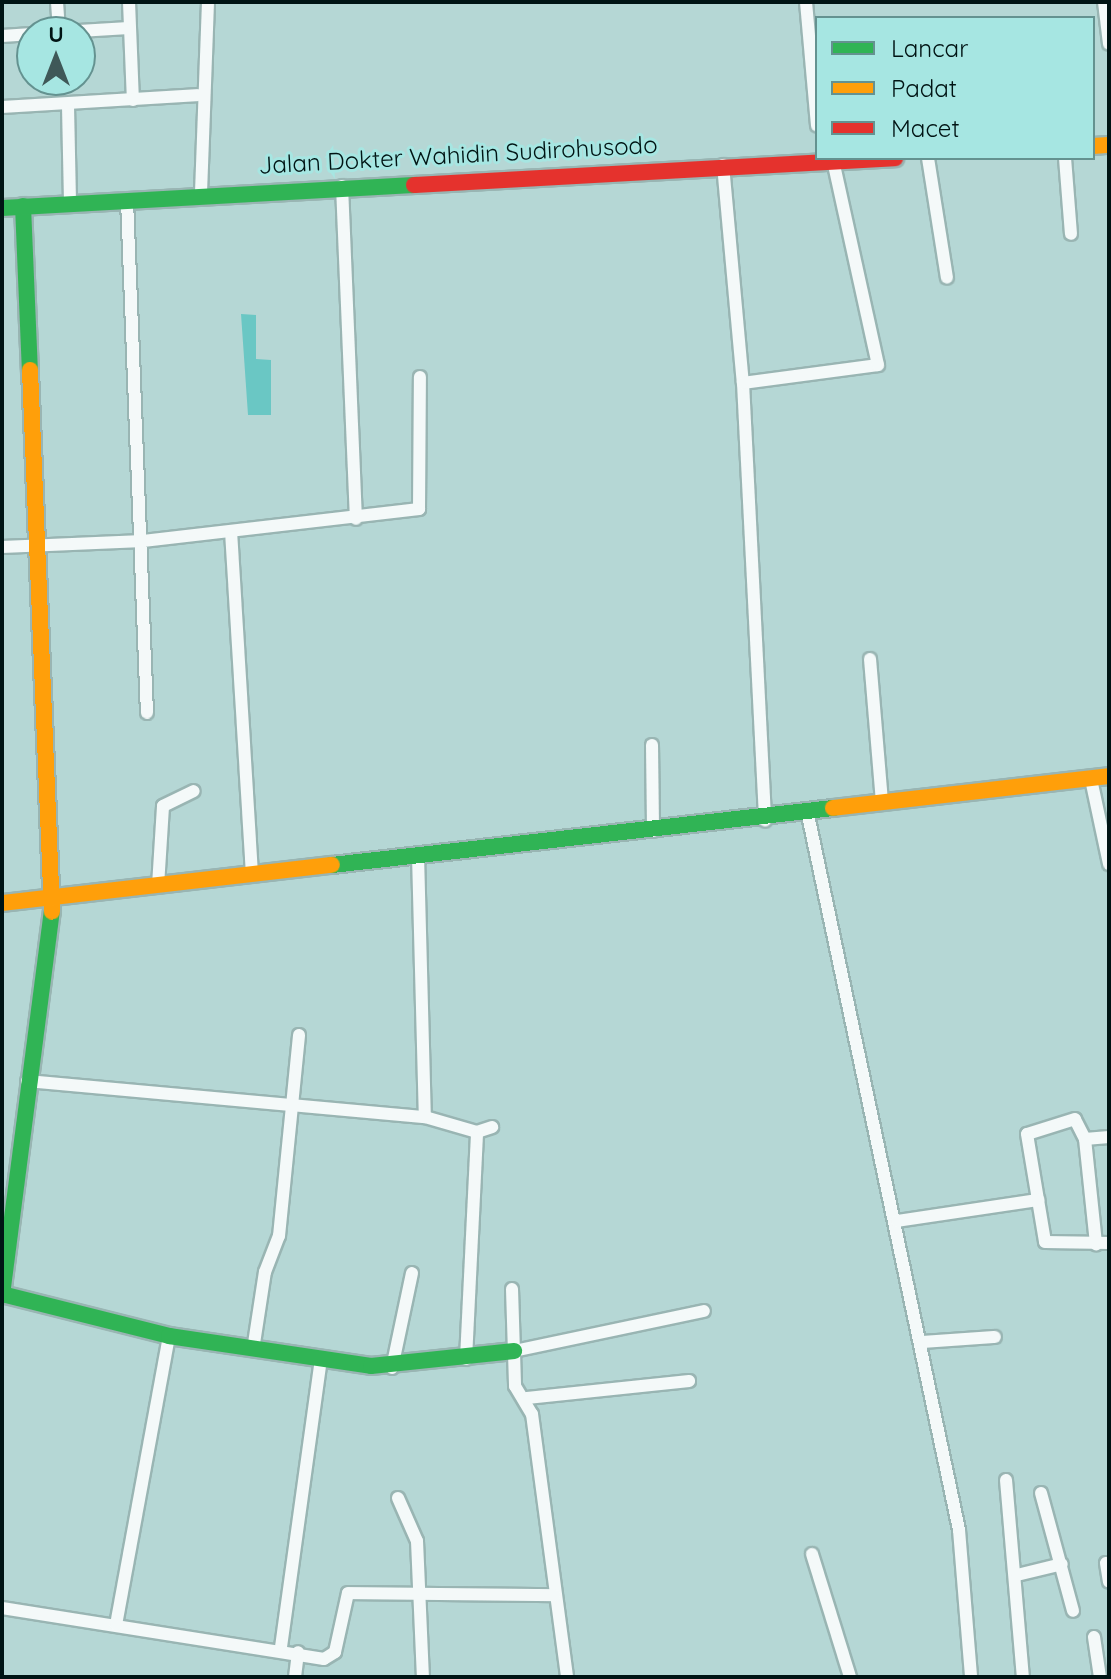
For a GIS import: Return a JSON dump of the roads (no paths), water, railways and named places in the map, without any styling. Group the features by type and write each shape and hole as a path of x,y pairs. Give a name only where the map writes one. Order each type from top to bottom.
{"street":[{"path":"129,2 133,100"},
{"path":"201,193 208,2"},
{"path":"806,2 815,103"},
{"path":"1104,2 1109,44"},
{"path":"96,30 129,28"},
{"path":"2,107 68,106 198,95"},
{"path":"68,106 70,204"},
{"path":"743,383 878,365 824,160"},
{"name":"Jalan Dokter Wahidin Sudirohusodo","path":"2,208 201,193 824,160"},
{"path":"928,160 947,278"},
{"path":"1065,160 1071,234"},
{"path":"723,165 743,383 765,820"},
{"path":"342,186 356,519"},
{"path":"127,200 143,541 147,713"},
{"path":"23,206 54,897 10,1179 2,1294 169,1336 392,1368 514,1351 704,1311"},
{"path":"2,547 143,541 356,519 421,507 420,377"},
{"path":"231,531 252,874"},
{"path":"870,659 882,803"},
{"path":"652,745 653,831"},
{"path":"2,903 418,855 765,820 1109,776"},
{"path":"1091,779 1109,864"},
{"path":"158,886 163,806 194,791"},
{"path":"808,815 897,1221 959,1530 971,1677"},
{"path":"418,855 425,1117"},
{"path":"253,1350 265,1272 279,1236 295,1104 299,1035"},
{"path":"27,1081 425,1117 477,1132 492,1127"},
{"path":"1077,1119 1085,1139 1102,1244 1047,1244 1028,1130 1077,1119"},
{"path":"466,1359 477,1132"},
{"path":"1085,1139 1109,1137"},
{"path":"897,1221 1038,1200"},
{"path":"392,1368 412,1273"},
{"path":"512,1289 515,1386 527,1398 567,1677"},
{"path":"116,1625 169,1336"},
{"path":"921,1342 995,1337"},
{"path":"281,1647 321,1358"},
{"path":"527,1398 689,1381"},
{"path":"1006,1480 1017,1575 1023,1677"},
{"path":"1041,1493 1073,1611"},
{"path":"398,1498 417,1541 417,1596 423,1677"},
{"path":"812,1554 850,1677"},
{"path":"1106,1563 1109,1582"},
{"path":"1017,1575 1062,1564"},
{"path":"2,1608 333,1656 348,1593 555,1595"},
{"path":"1094,1637 1100,1677"},
{"path":"295,1677 298,1652"}],"water":[{"path":"241,314 256,315 256,359 271,360 271,415 248,415"}]}
